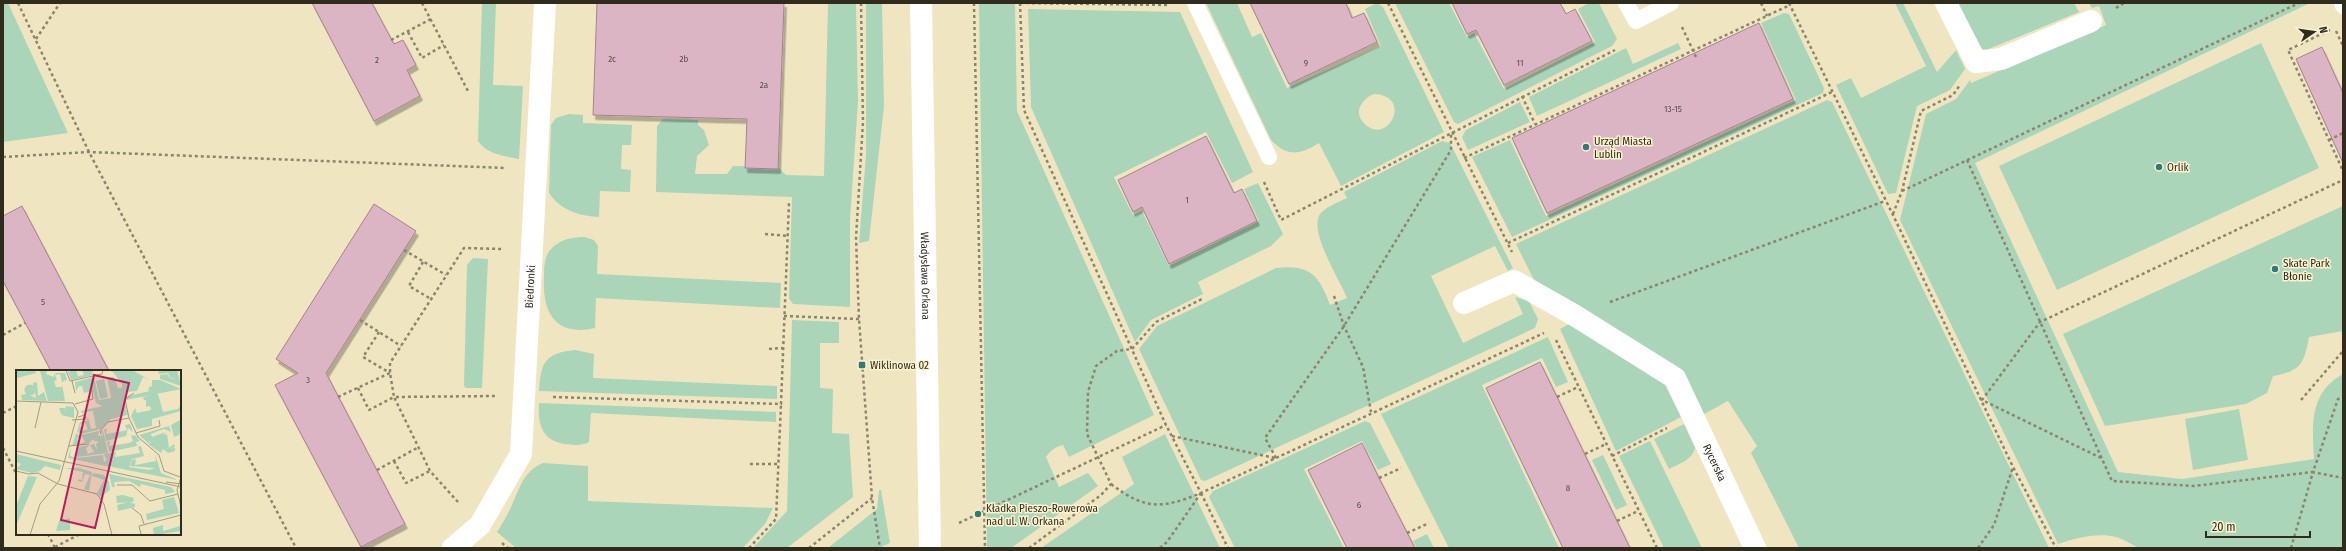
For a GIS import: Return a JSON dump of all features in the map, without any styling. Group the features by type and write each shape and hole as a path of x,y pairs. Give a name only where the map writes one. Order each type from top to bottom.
{"street":[{"name":"Biedronki","path":"453,548 480,525 522,454 545,3"},
{"name":"Władysława Orkana","path":"921,3 930,548"},
{"path":"1946,3 1976,62 2001,59 2091,21"},
{"path":"1464,303 1514,281 1530,292 1574,315"},
{"name":"Rycerska","path":"1574,315 1675,378 1755,548"}],"lane":[{"path":"1194,3 1269,157"},
{"path":"1626,3 1636,21 1671,3"}],"path":[{"path":"18,3 89,152 296,548"},
{"path":"35,40 60,3"},
{"path":"422,3 469,93"},
{"path":"861,3 863,122 856,238 858,319 872,498 880,548"},
{"path":"974,3 985,548"},
{"path":"1174,5 1020,3 1024,110 1166,425 1228,548"},
{"path":"1388,3 1451,132 1508,243 1530,292"},
{"path":"1671,3 1697,59"},
{"path":"1761,3 1767,16"},
{"path":"1902,191 2299,3"},
{"path":"1464,158 1767,16 1789,4 1893,215 2013,467 2056,548"},
{"path":"392,40 431,19"},
{"path":"2334,28 2288,50 2343,171"},
{"path":"408,32 422,58 444,46"},
{"path":"1261,177 1281,220 1451,132 1615,50"},
{"path":"1893,215 1902,191 1921,111 1953,94 1976,62"},
{"path":"1508,243 1832,92"},
{"path":"1522,96 1535,124"},
{"path":"1276,458 1264,438 1344,326 1451,150 1451,132"},
{"path":"2329,140 2343,133"},
{"path":"3,157 89,152 537,170"},
{"path":"1967,160 2112,480 2187,486 2313,472 2343,478"},
{"path":"1982,400 2040,322 2343,180"},
{"path":"1204,298 1156,322 1132,349 1117,351 1096,366 1088,392 1086,434 1099,457 1111,484 1129,498 1166,506 1201,493 1371,412 1551,330 1574,315 1885,201"},
{"path":"749,548 776,519 782,404 789,202"},
{"path":"765,234 788,236"},
{"path":"458,503 430,471 417,448 394,397 390,373 390,362 464,248 533,251"},
{"path":"404,250 446,276"},
{"path":"423,262 409,286 431,299"},
{"path":"1334,296 1344,326 1363,367 1371,412"},
{"path":"784,316 858,319"},
{"path":"360,320 401,346"},
{"path":"3,335 26,323"},
{"path":"1551,330 1656,548"},
{"path":"378,332 363,357 390,373"},
{"path":"769,349 783,348"},
{"path":"2301,400 2343,350"},
{"path":"338,397 390,373"},
{"path":"1557,397 1578,387"},
{"path":"358,388 369,410 394,397 499,396"},
{"path":"549,397 782,404"},
{"path":"2291,548 2313,472 2338,399 2343,397"},
{"path":"1982,400 2102,458"},
{"path":"3,413 16,406"},
{"path":"1612,456 1693,415"},
{"path":"957,524 1166,425"},
{"path":"1172,436 1276,458"},
{"path":"1585,454 1606,444"},
{"path":"3,448 16,473"},
{"path":"377,470 417,448"},
{"path":"394,460 406,483 430,471"},
{"path":"750,464 779,464"},
{"path":"1978,548 1994,525 2013,467"},
{"path":"1380,478 1401,468"},
{"path":"1029,548 1101,495 1111,484"},
{"path":"1160,548 1167,542 1201,493"},
{"path":"809,548 872,498"},
{"path":"1617,521 1638,511"},
{"path":"1407,532 1429,523"},
{"path":"48,535 55,548 78,535"}],"green space":[{"path":"3,3 8,3 68,133 3,142"},
{"path":"482,3 496,3 493,85 523,86 519,159 491,152 478,141"},
{"path":"828,3 856,3 858,101 850,220 850,307 793,304 789,298 792,197 656,192 657,126 663,119 698,120 698,125 704,130 709,145 697,156 695,174 727,174 733,166 778,167 786,175 824,176"},
{"path":"866,3 882,3 884,106 869,241 859,243 866,155"},
{"path":"979,3 1015,3 1017,111 1154,415 1069,457 1063,445 1051,451 1046,457 1059,487 1088,473 1098,486 1011,548 987,548"},
{"path":"1206,3 1237,3 1252,37 1261,33 1287,88 1381,46 1365,9 1377,3 1383,7 1444,132 1341,186 1319,143 1300,152 1288,152 1277,146 1271,140","holes":["1374,94 1386,97 1393,103 1395,111 1392,119 1387,126 1380,129 1372,129 1360,118 1359,109 1363,102"]},
{"path":"1395,3 1449,3 1467,37 1474,33 1504,89 1595,42 1578,9 1589,3 1599,3 1617,39 1612,46 1458,124 1454,122"},
{"path":"1895,3 1903,3 1937,72 1956,50 1965,69 1950,90 1917,106 1896,193 1888,194 1836,85 1851,78 1861,98 1926,66"},
{"path":"1957,3 2074,3 2079,12 1986,50 1982,49"},
{"path":"2089,3 2310,3 1975,163 2118,472 2182,479 2314,459 2313,422 2318,400 2332,382 2343,374 2343,548 2139,548 2119,538 2102,535 2079,538 2058,544 1900,220 1926,114 1956,99 1970,80 1971,83 2106,25 2099,6 2092,8"},
{"path":"1028,9 1180,12 1253,172 1232,183 1206,132 1114,177 1133,215 1142,211 1169,266 1259,221 1244,189 1258,183 1283,234 1271,246 1198,282 1203,294 1151,320 1135,342 1031,107"},
{"path":"1784,13 1789,14 1824,88 1823,93 1512,237 1472,157 1510,140 1546,216 1796,100 1761,23"},
{"path":"1678,43 1681,49 1537,116 1529,97 1626,48 1633,64"},
{"name":"Orlik","path":"2261,43 2319,168 2057,290 1999,166"},
{"path":"1827,100 1832,102 2049,548 1799,548 1751,453 1757,446 1728,401 1704,414 1538,288 1516,244"},
{"path":"1520,102 1530,122 1468,150 1462,137 1466,130"},
{"path":"569,114 583,115 583,123 632,125 631,145 622,145 621,169 631,170 630,192 600,191 599,217 584,215 564,208 553,199 549,193 551,125 556,118"},
{"path":"1442,141 1450,143 1513,268 1508,271 1495,246 1431,276 1463,343 1523,314 1515,297 1529,301 1538,319 1535,328 1205,481 1201,480 1139,349 1157,326 1276,268 1297,268 1311,273 1322,286 1330,305 1347,298 1321,241 1318,229 1318,219 1322,212 1330,206 1347,198 1344,192"},
{"name":"Skate Park Błonie","path":"2343,206 2343,331 2309,337 2305,354 2300,365 2290,372 2273,376 2267,393 2246,404 2105,426 2063,334"},
{"path":"585,237 594,240 598,246 597,274 781,283 780,308 596,298 595,328 582,330 570,329 554,320 549,312 544,291 545,262 549,252 558,243 571,238"},
{"path":"473,258 488,259 482,388 466,388 464,386 467,265"},
{"path":"792,320 839,322 839,343 820,343 820,388 833,389 832,433 849,434 853,497 787,548 753,548 787,511"},
{"path":"1569,324 1665,385 1681,417 1616,451 1560,329"},
{"path":"1548,337 1568,382 1556,387 1542,358 1482,385 1559,548 1449,548 1381,414"},
{"path":"575,350 594,354 593,378 777,386 777,399 539,391 541,373 546,361 557,354"},
{"path":"539,403 776,412 776,422 591,413 589,442 580,445 571,445 556,442 550,439 542,430 539,418"},
{"path":"2239,409 2248,460 2193,470 2185,419"},
{"path":"1365,421 1370,423 1391,464 1378,470 1362,441 1304,469 1344,548 1235,548 1209,497 1213,491"},
{"path":"1684,424 1695,448 1688,459 1669,469 1654,439"},
{"path":"1165,434 1220,548 1041,548 1134,484 1122,457"},
{"path":"1650,441 1702,548 1664,548 1619,456"},
{"path":"1603,455 1627,505 1616,510 1592,460"},
{"path":"543,463 588,466 588,501 773,508 765,524 743,548 516,548 497,532 508,514 526,476 530,471"},
{"path":"879,490 881,490 890,543 879,548 828,548 877,509"},
{"path":"1427,534 1434,548 1417,548 1413,541"}],"building":[{"path":"312,3 372,3 394,44 403,40 416,65 407,70 420,96 374,121"},
{"path":"597,3 784,3 778,169 745,168 747,119 593,115"},
{"path":"1250,3 1346,3 1352,18 1364,13 1377,42 1289,84"},
{"path":"1452,3 1560,3 1566,14 1575,9 1592,41 1504,85 1476,30 1467,34"},
{"path":"1759,23 1793,99 1547,213 1512,138"},
{"path":"2322,47 2343,93 2343,163 2296,59"},
{"path":"1206,136 1234,193 1242,189 1257,221 1169,264 1142,207 1133,212 1118,180"},
{"path":"374,204 416,231 326,373 405,524 361,547 275,385 298,373 276,359"},
{"path":"22,206 108,370 50,370 3,281 3,216"},
{"path":"1540,362 1630,548 1563,548 1486,388"},
{"path":"1362,443 1415,548 1347,548 1308,470"}],"place":[{"name":"Urząd Miasta Lublin","path":"1586,147"},
{"name":"Orlik","path":"2159,167"},
{"name":"Skate Park Błonie","path":"2275,269"},
{"name":"Wiklinowa 02","path":"862,365"},
{"name":"Kładka Pieszo-Rowerowa nad ul. W. Orkana","path":"978,514"}]}
